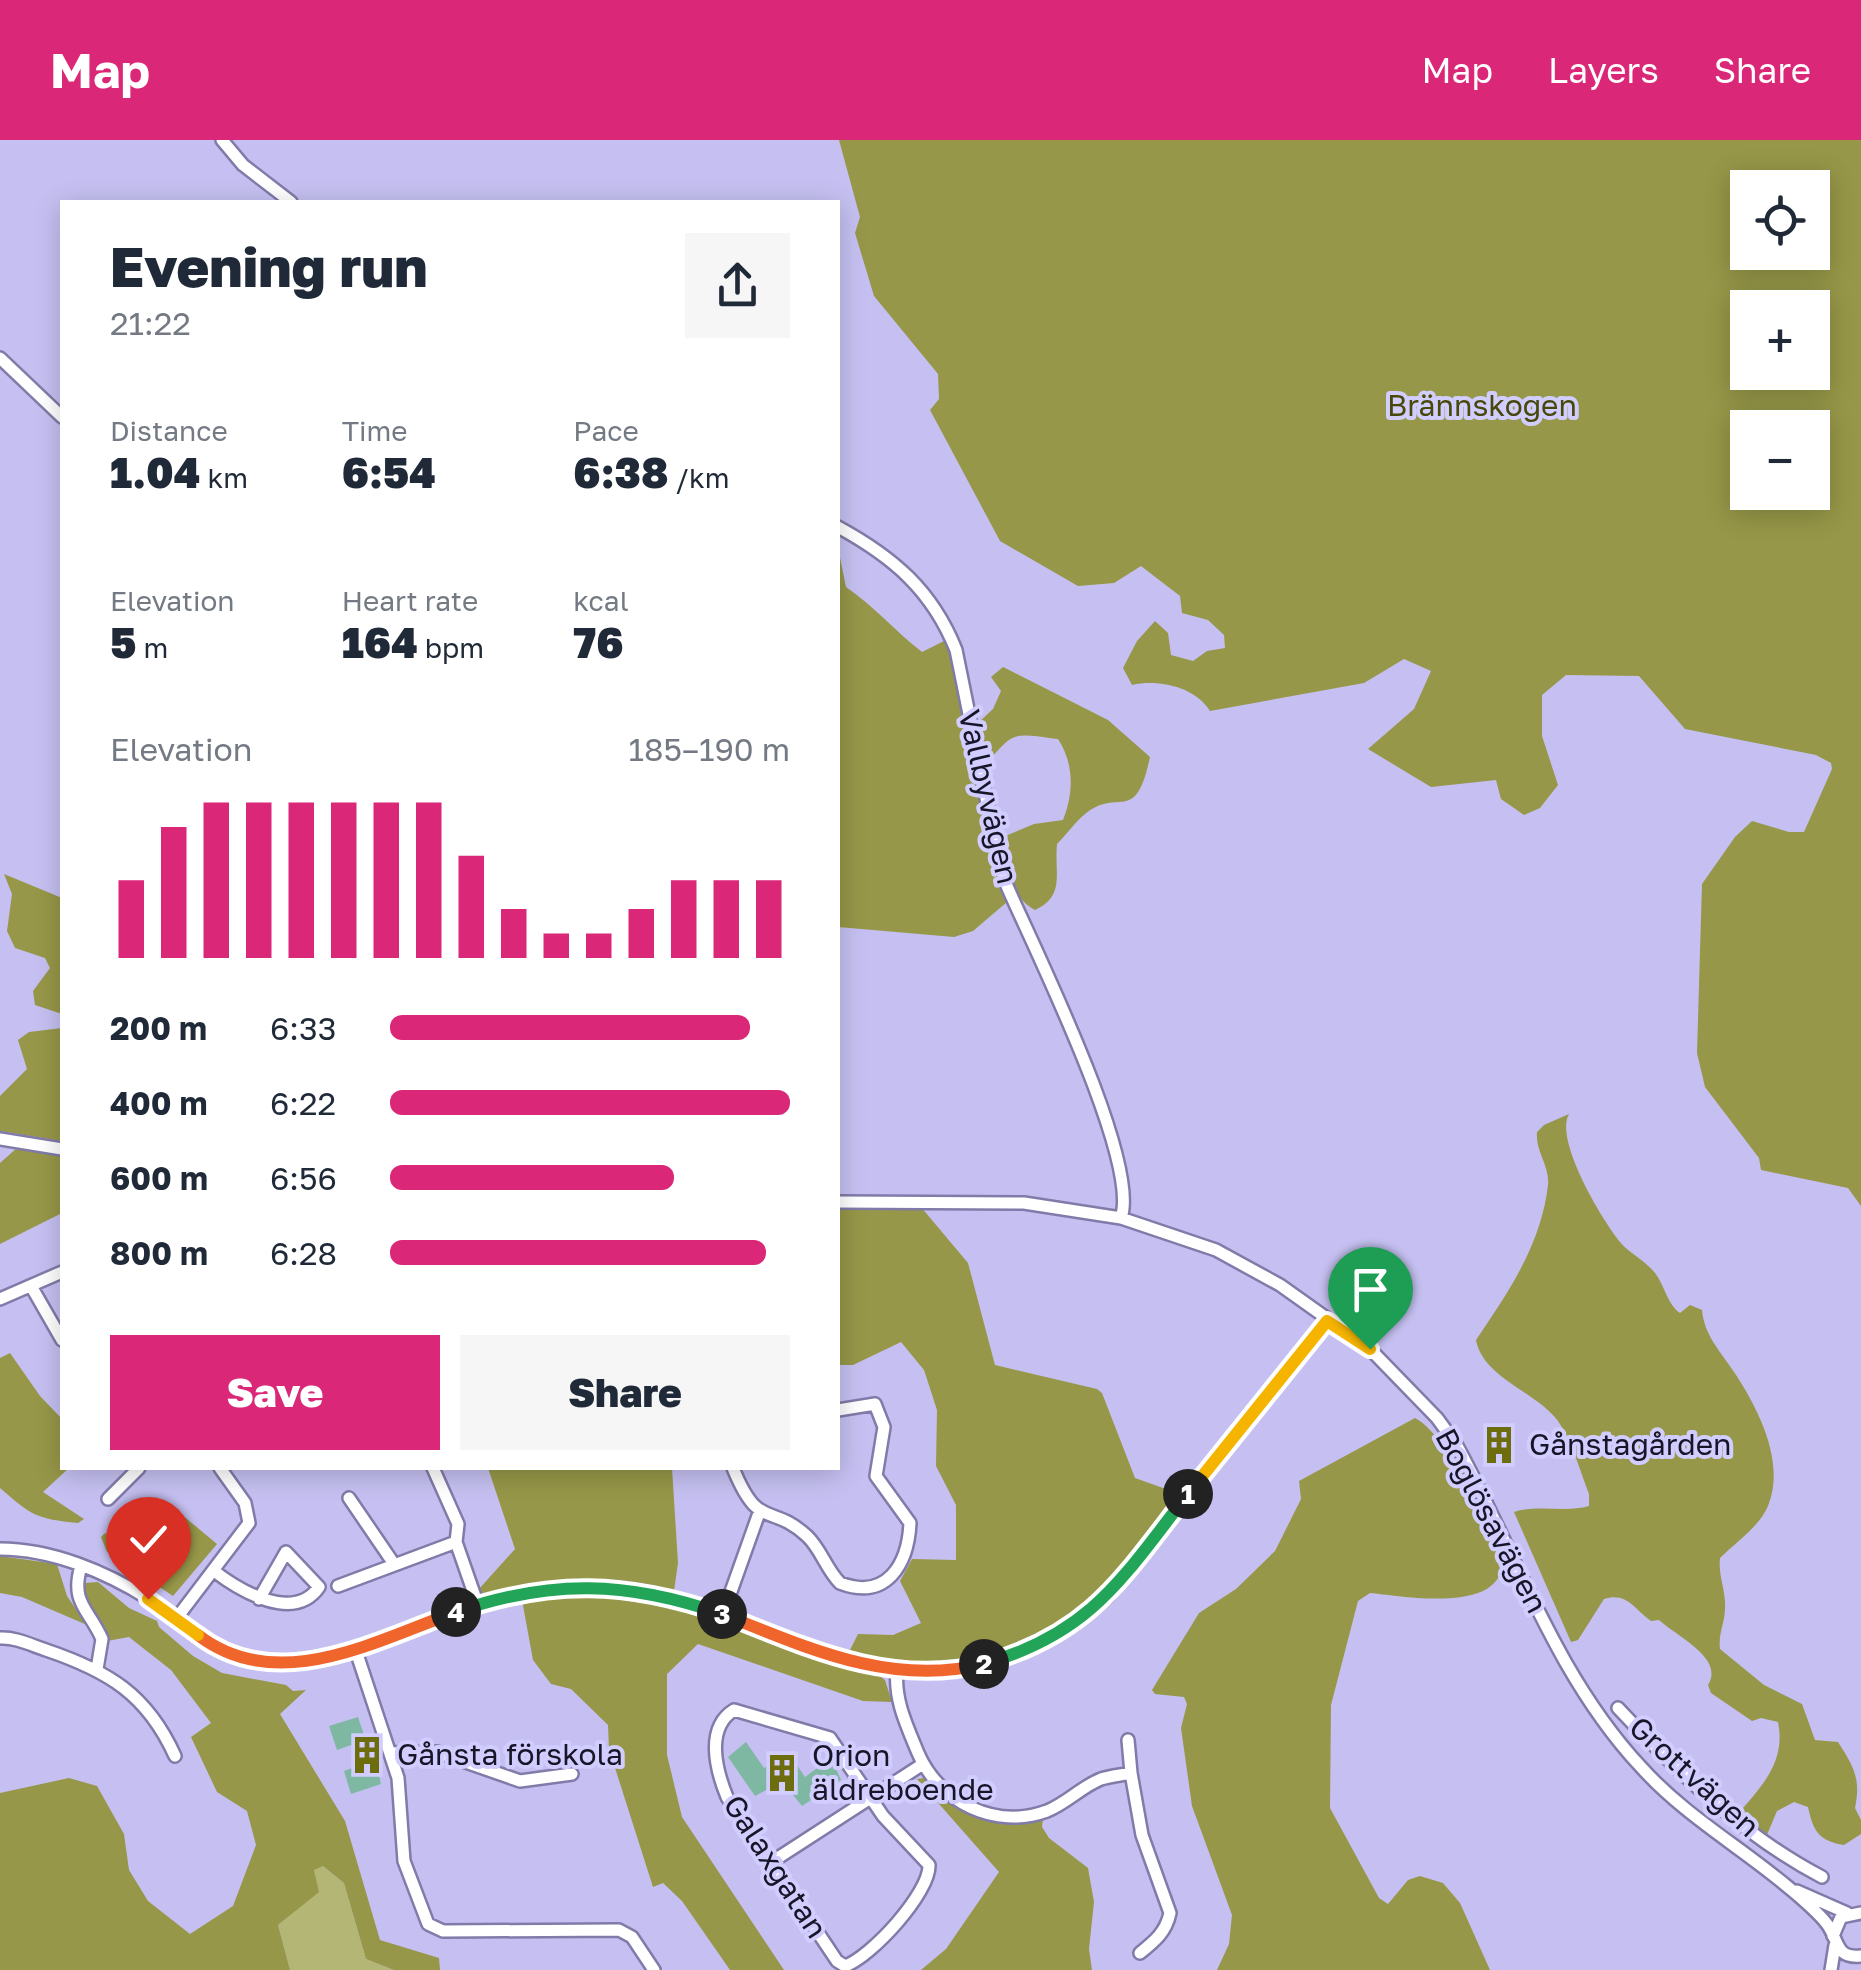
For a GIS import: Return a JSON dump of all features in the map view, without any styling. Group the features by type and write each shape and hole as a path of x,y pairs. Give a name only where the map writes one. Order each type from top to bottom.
{"street":[{"path":"222,140 244,165 288,200"},
{"path":"0,358 60,416"},
{"name":"Vallbyvägen","path":"840,528 897,564 916,582 952,638 998,858 1094,1088 1125,1194 1121,1218"},
{"path":"0,1139 60,1149"},
{"name":"Boglösavägen","path":"840,1202 1024,1202 1121,1218 1216,1250 1280,1285 1370,1349 1437,1418 1485,1497 1550,1635 1593,1708 1642,1769 1711,1830 1788,1887 1827,1924 1845,1955 1859,1957"},
{"path":"0,1299 60,1273"},
{"path":"31,1286 60,1337"},
{"path":"0,1549 38,1553 113,1579 206,1642 250,1661 295,1663 355,1648 525,1592 604,1587 676,1598 844,1661 897,1671 958,1670 1014,1655 1086,1616 1124,1579 1327,1321"},
{"path":"734,1470 759,1514 806,1535 840,1582 869,1588 895,1576 907,1554 910,1522 876,1476 883,1418 875,1404 840,1410"},
{"path":"108,1499 137,1470"},
{"path":"176,1619 249,1523 245,1504 221,1470"},
{"path":"434,1470 458,1524 456,1542 478,1605"},
{"path":"349,1498 394,1564"},
{"path":"723,1614 759,1514"},
{"path":"338,1586 456,1542"},
{"path":"214,1571 259,1599 288,1602 314,1594 320,1588 286,1552 259,1599"},
{"path":"81,1566 76,1584 80,1602 102,1639 97,1669"},
{"path":"0,1638 97,1669 128,1687 166,1737 175,1756"},
{"path":"355,1648 401,1791 404,1861 428,1924 443,1931 619,1930 632,1937 654,1970"},
{"path":"897,1671 898,1699 924,1764 941,1787 966,1806 1015,1818 1061,1805 1100,1779 1131,1773"},
{"name":"Grottvägen","path":"1618,1708 1723,1812 1795,1864 1822,1877"},
{"name":"Galaxgatan","path":"742,1711 830,1738 870,1795 883,1816 925,1859 929,1873 892,1928 855,1962 845,1966 770,1863 722,1784 716,1744 721,1721 727,1714 742,1711"},
{"path":"1128,1740 1142,1835 1170,1912 1158,1938 1140,1953"},
{"path":"390,1753 437,1752 520,1781 572,1774"},
{"path":"770,1863 870,1795 924,1764"},
{"path":"1711,1830 1723,1812"},
{"name":"Boglösavägen","path":"1788,1887 1856,1912"},
{"path":"1831,1970 1837,1922 1856,1912"},
{"path":"1844,1970 1859,1957"}],"green space":[{"name":"Brännskogen","path":"839,140 1861,140 1861,1206 1848,1188 1761,1170 1759,1158 1705,1087 1697,1053 1702,884 1735,837 1752,821 1789,832 1804,832 1832,769 1831,763 1816,755 1685,729 1639,676 1566,675 1542,695 1542,736 1558,785 1540,808 1524,815 1501,799 1496,780 1431,787 1368,749 1414,709 1431,671 1404,659 1364,683 1210,711 1195,696 1176,687 1132,685 1123,668 1137,641 1155,621 1168,633 1171,655 1193,661 1207,651 1225,648 1224,635 1208,620 1182,613 1180,596 1141,566 1114,583 1078,586 1000,541 930,410 939,399 938,374 874,296 855,233 860,217"},
{"path":"840,558 846,587 922,652 946,640 950,651 982,815 1007,902 973,931 954,937 840,927"},
{"path":"1003,667 1108,720 1150,757 1132,798 1097,806 1081,817 1057,844 1055,890 1035,910 1014,888 998,839 1034,824 1063,820 1069,799 1070,768 1058,739 1033,736 1014,737 985,762 978,723 993,709 1001,691 991,677"},
{"path":"4,874 60,897 60,1013 35,1005 33,991 50,968 45,958 15,948 7,931 12,894"},
{"path":"60,1028 60,1141 0,1131 0,1096 27,1069 18,1040 29,1032"},
{"path":"1569,1114 1568,1142 1582,1180 1602,1216 1620,1242 1655,1273 1680,1313 1690,1305 1702,1310 1710,1335 1743,1386 1767,1436 1774,1472 1768,1506 1753,1527 1720,1558 1725,1608 1720,1649 1764,1685 1802,1704 1815,1740 1838,1742 1855,1774 1855,1808 1861,1820 1861,1834 1844,1845 1823,1838 1815,1829 1808,1807 1794,1802 1777,1811 1766,1837 1737,1815 1770,1773 1778,1749 1778,1722 1761,1718 1752,1721 1711,1693 1710,1666 1696,1648 1659,1620 1651,1621 1619,1598 1604,1599 1578,1640 1571,1642 1514,1512 1589,1506 1579,1466 1558,1421 1499,1375 1476,1340 1511,1285 1538,1228 1548,1178 1537,1132"},
{"path":"18,1147 60,1155 60,1214 0,1244 0,1163"},
{"path":"921,1207 968,1263 995,1365 1097,1389 1102,1393 1135,1478 1180,1494 1123,1572 1096,1600 1029,1643 970,1660 939,1664 878,1661 848,1654 858,1634 893,1635 921,1623 900,1581 912,1559 956,1560 956,1505 936,1466 937,1410 924,1370 901,1342 853,1365 840,1365 840,1208"},
{"path":"10,1353 60,1417 60,1470 67,1470 43,1492 84,1519 78,1523 35,1514 0,1488 0,1358"},
{"path":"1415,1418 1440,1441 1471,1487 1499,1545 1500,1573 1491,1586 1474,1594 1429,1598 1370,1593 1358,1601 1331,1705 1330,1808 1379,1898 1388,1904 1408,1880 1420,1876 1443,1883 1460,1903 1490,1970 1217,1970 1229,1944 1232,1915 1192,1806 1181,1728 1187,1704 1184,1697 1155,1694 1152,1690 1199,1613 1236,1589 1275,1551 1301,1499 1299,1481"},
{"path":"489,1470 672,1470 678,1563 674,1591 578,1583 483,1598 479,1589 515,1549"},
{"path":"175,1509 217,1544 173,1596 107,1552 101,1537 105,1533 132,1550"},
{"path":"0,1556 57,1564 67,1596 87,1625 22,1597 0,1593"},
{"path":"98,1582 129,1608 157,1621 193,1656 222,1673 286,1685 293,1691 306,1690 280,1714 345,1821 380,1940 439,1958 440,1970 394,1970 366,1959 344,1883 323,1866 314,1870 319,1892 278,1925 290,1970 0,1970 0,1793 69,1778 97,1786 124,1834 129,1870 148,1901 190,1934 233,1906 256,1845 247,1811 217,1792 191,1737 211,1723 171,1670 129,1637 107,1641 84,1593 85,1583"},
{"path":"579,1593 656,1601 693,1611 876,1673 885,1680 892,1702 863,1701 698,1644 667,1674 667,1755 682,1817 784,1970 730,1970 682,1901 663,1883 653,1887 609,1749 608,1725 571,1689 551,1684 533,1660 522,1600"},
{"path":"925,1778 952,1800 979,1814 1009,1820 1043,1819 1042,1827 1049,1838 1088,1868 1094,1902 1089,1949 1092,1970 921,1970 946,1949 999,1872 917,1779"},
{"path":"323,1866 344,1883 366,1959 394,1970 290,1970 278,1925 318,1892 314,1869"}],"building":[{"name":"Gånsta förskola","path":"358,1717 365,1738 370,1737 381,1784 351,1794 344,1771 361,1765 354,1744 337,1750 329,1726"},
{"name":"Orion äldreboende","path":"746,1742 764,1768 788,1752 805,1777 831,1758 841,1780 802,1806 785,1785 778,1784 755,1796 728,1757"}],"place":[{"name":"Gånstagården","path":"1499,1445"},
{"name":"Gånsta förskola","path":"367,1755"},
{"name":"Orion äldreboende","path":"782,1773"}],"route":[{"path":"148,1599 206,1642 250,1661 270,1664 322,1659 525,1592 578,1587 624,1588 676,1598 844,1661 897,1671 958,1670 1032,1648 1086,1616 1108,1596 1327,1321 1370,1349"}]}
